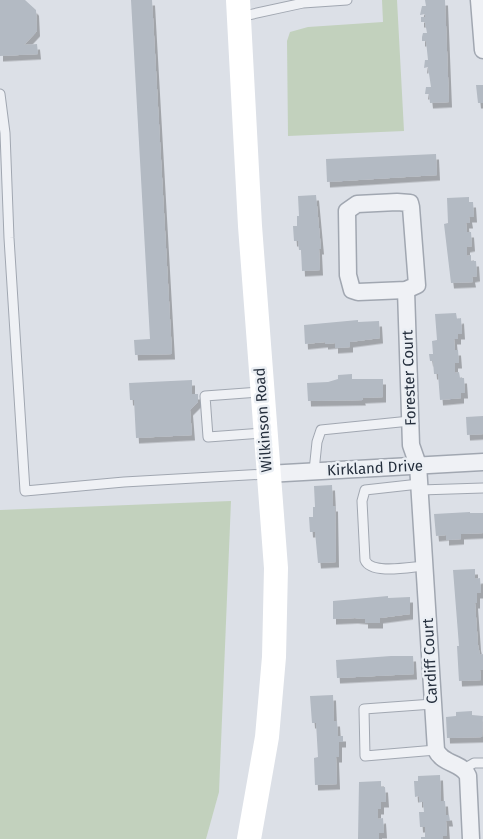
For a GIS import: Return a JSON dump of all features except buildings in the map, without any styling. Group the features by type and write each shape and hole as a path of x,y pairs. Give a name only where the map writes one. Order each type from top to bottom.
{"main road":[{"name":"Wilkinson Road","path":"238,9 261,392 276,568 274,657 267,736 248,839"}],"street":[{"path":"479,0 483,50"},
{"path":"357,204 410,204 413,221 417,285 406,290 358,292 349,286 348,211 351,207 357,204"},
{"name":"Forester Court","path":"406,290 412,451 418,465"},
{"name":"Kirkland Drive","path":"267,474 483,462"},
{"name":"Cardiff Court","path":"418,465 436,750"},
{"path":"436,750 439,757 464,769 468,776 471,839"}],"lane":[{"path":"238,9 303,1 347,0"},
{"path":"0,94 5,133 9,238 25,491 124,482 267,474"},
{"path":"261,392 205,396 207,429 208,437 264,433"},
{"path":"314,471 317,442 321,430 410,421"},
{"path":"424,566 370,568 365,560 362,501 365,490 420,487 483,488"},
{"path":"433,704 364,709 366,756 436,750"},
{"path":"464,769 474,763 483,763"}],"green space":[{"path":"382,0 397,0 404,131 288,136 287,41 290,32 308,27 383,22"},
{"path":"231,501 219,792 206,839 0,839 0,510"}]}
